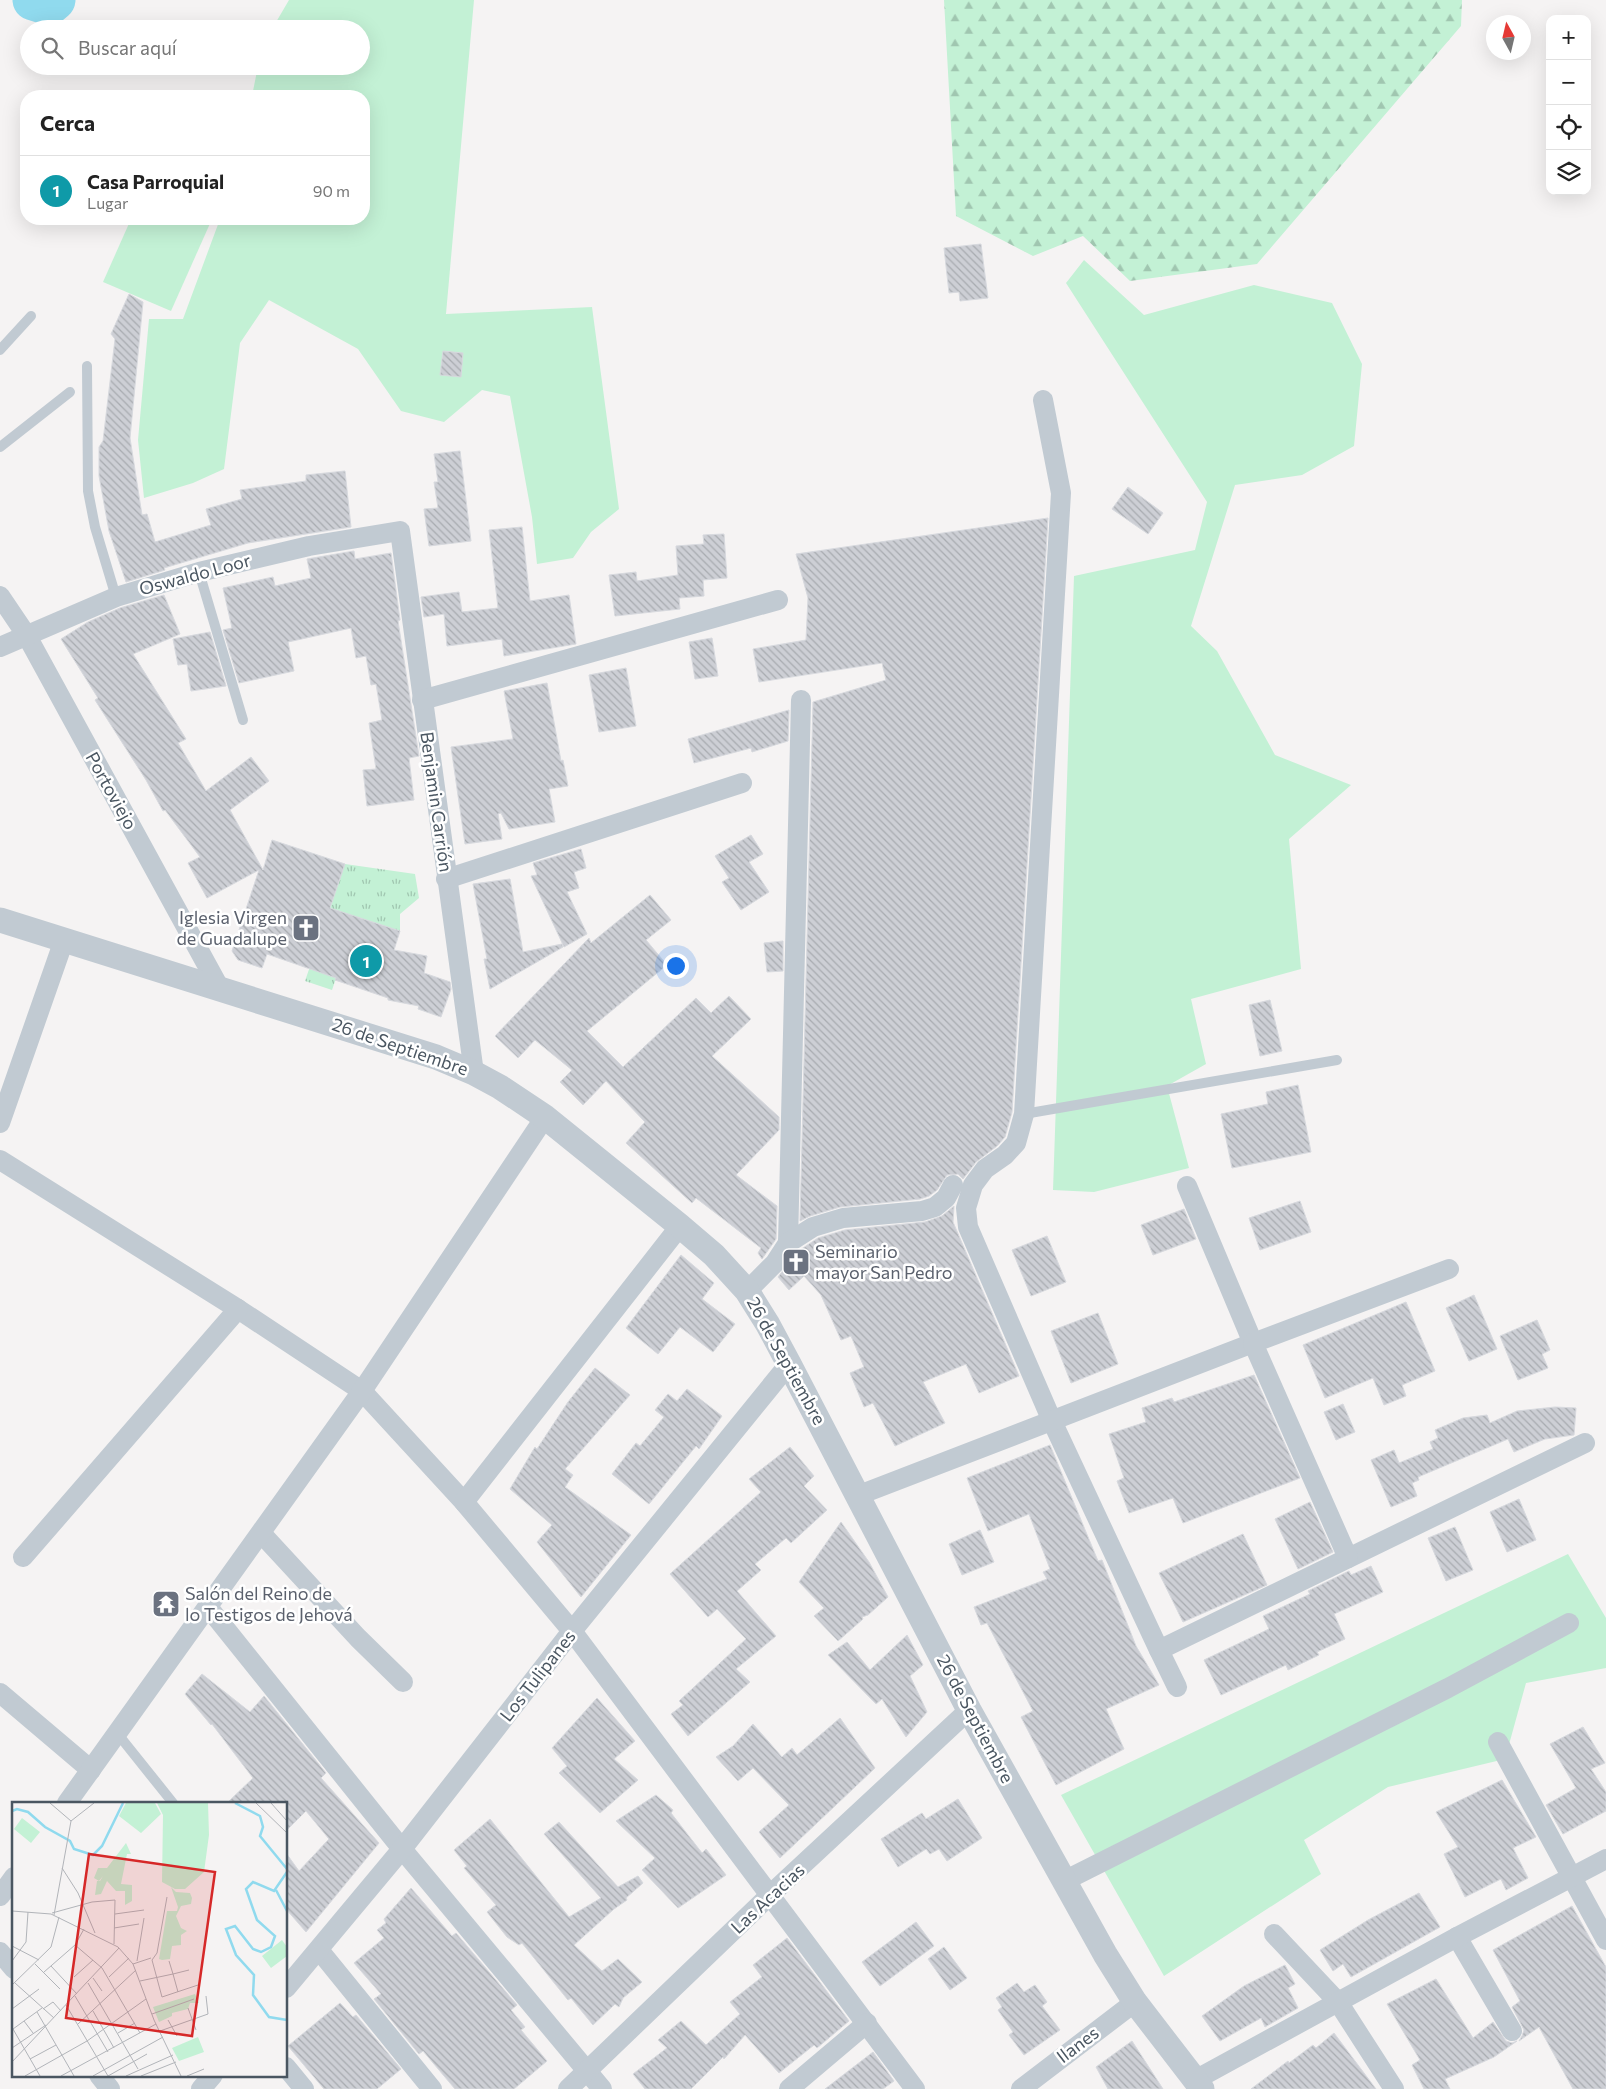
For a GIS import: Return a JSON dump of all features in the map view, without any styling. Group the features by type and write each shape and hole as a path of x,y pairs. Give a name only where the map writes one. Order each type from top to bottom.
{"street":[{"path":"1044,400 1062,492 1024,1114 1016,1143 1006,1155 985,1169 973,1185 966,1208 968,1227 1052,1421 1159,1650 1178,1686"},
{"name":"Oswaldo Loor","path":"0,647 116,597 199,572 309,546 400,531"},
{"name":"Benjamin Carrión","path":"400,531 446,879 474,1072"},
{"name":"Portoviejo","path":"0,596 27,636 219,987"},
{"path":"422,700 778,600"},
{"path":"788,1243 801,700"},
{"path":"446,879 742,783"},
{"name":"26 de Septiembre","path":"0,920 219,987 436,1057 474,1072 545,1117 680,1226 714,1256 747,1291 790,1364 969,1710 1105,1954 1135,2002 1198,2084"},
{"path":"0,1123 64,940"},
{"path":"72,1800 90,1770 362,1392 545,1117"},
{"path":"0,1160 238,1309 362,1392 464,1502 572,1631 915,2089"},
{"path":"747,1291 775,1263 788,1243 813,1227 843,1218 922,1212 934,1207 946,1198 953,1185"},
{"path":"1187,1186 1253,1343 1348,1558"},
{"path":"464,1502 680,1226"},
{"path":"859,1495 1449,1269"},
{"path":"23,1557 238,1309"},
{"name":"Los Tulipanes","path":"288,1986 402,1848 572,1631 790,1364"},
{"path":"1159,1650 1585,1443"},
{"path":"261,1532 358,1638 403,1682"},
{"path":"208,1607 402,1848 602,2089"},
{"path":"1064,1881 1448,1688 1569,1623"},
{"path":"0,1693 90,1770"},
{"name":"Las Acacias","path":"568,2089 770,1895 969,1710"},
{"path":"1498,1742 1606,1940"},
{"path":"1198,2084 1338,2002 1457,1936 1606,1859"},
{"path":"0,1896 12,1880"},
{"path":"1274,1934 1338,2002 1394,2089"},
{"path":"1457,1936 1512,2031"},
{"path":"319,1950 432,2089"},
{"path":"0,1952 12,1967"},
{"name":"Ilanes","path":"1021,2089 1135,2002"},
{"path":"789,2089 867,2023"},
{"path":"288,2069 304,2089"},
{"path":"100,2076 110,2089"},
{"path":"201,2089 212,2076"}],"lane":[{"path":"0,350 31,316"},
{"path":"87,366 88,491 95,527 116,597"},
{"path":"0,447 70,392"},
{"path":"199,572 243,720"},
{"path":"1024,1114 1337,1060"},
{"path":"117,1733 172,1802"}],"green space":[{"path":"289,0 474,0 446,314 592,307 619,509 591,532 573,558 537,564 532,517 510,396 482,390 444,422 401,411 358,349 269,300 240,343 224,469 193,483 144,498 138,440 149,319 183,319 218,225 370,225 370,90 253,90 256,75 370,75 370,20 277,20"},
{"path":"944,0 1462,0 1461,26 1257,264 1130,281 1083,236 1033,256 956,216"},
{"path":"128,225 209,225 171,311 103,282"},
{"path":"1084,260 1144,315 1254,285 1332,303 1362,364 1354,446 1302,475 1235,485 1191,626 1217,651 1275,755 1351,785 1289,839 1301,969 1191,999 1206,1064 1167,1086 1189,1168 1094,1192 1053,1190 1074,576 1195,550 1207,502 1066,283"},
{"path":"345,864 415,874 419,898 400,914 400,931 357,917 332,990 305,981"},
{"path":"1568,1554 1606,1618 1606,1668 1526,1683 1505,1759 1388,1787 1304,1840 1321,1874 1164,1976 1061,1795"}],"building":[{"path":"981,244 988,298 960,301 959,292 949,293 944,248"},
{"path":"129,294 143,302 130,438 142,515 147,514 155,542 211,525 206,509 242,499 240,490 306,481 306,475 345,471 351,527 248,543 164,568 165,570 126,582 109,531 99,476 99,447 103,441 115,339 111,334"},
{"path":"443,351 463,353 461,377 440,375"},
{"path":"460,451 471,541 429,546 424,509 438,508 434,482 438,482 434,454"},
{"path":"1128,487 1163,513 1148,534 1112,509"},
{"name":"Seminario mayor San Pedro","path":"1048,518 1012,1112 1005,1137 997,1146 976,1162 963,1179 958,1174 947,1175 937,1190 929,1196 920,1199 840,1207 800,1221 813,702 886,680 882,663 759,682 753,649 806,640 808,598 796,554"},
{"path":"522,527 530,601 569,595 576,644 504,656 502,639 447,646 444,614 424,617 421,597 459,592 462,612 498,608 489,530"},
{"path":"724,534 727,578 703,580 704,596 679,598 680,609 615,616 609,575 636,572 637,581 678,575 676,546 704,544 703,535"},
{"path":"354,551 355,559 391,553 400,620 398,621 419,756 409,758 414,800 367,806 363,770 376,769 369,723 382,720 376,684 371,685 366,656 356,658 351,628 288,642 294,671 239,683 223,630 232,628 223,588 273,577 275,586 311,578 307,559"},
{"path":"164,595 180,634 133,654 186,739 178,743 206,791 251,757 269,781 230,810 263,870 272,840 345,864 330,908 400,931 394,950 427,956 424,973 450,982 451,989 441,1017 418,1009 419,1006 388,1000 388,998 335,980 336,978 267,954 262,968 238,960 232,951 259,870 207,898 188,863 200,857 165,810 163,811 146,780 95,700 98,698 61,639 88,622 120,608"},
{"path":"210,632 226,686 191,691 187,664 178,665 173,639"},
{"path":"712,638 718,676 695,679 689,642"},
{"path":"626,668 636,726 599,732 589,675"},
{"path":"547,683 561,761 563,760 568,786 549,789 555,822 509,829 501,813 498,814 502,839 465,844 451,747 513,739 504,691"},
{"path":"789,710 788,741 752,752 751,748 694,763 688,739"},
{"path":"751,835 763,854 749,862 769,892 741,910 722,882 729,878 715,856"},
{"path":"581,849 586,868 574,872 579,888 567,892 587,934 564,947 531,876 537,875 533,863"},
{"path":"510,879 523,952 562,944 563,947 490,989 484,959 487,959 473,884"},
{"path":"650,895 671,920 646,940 667,965 587,1031 623,1067 696,998 711,1013 729,996 751,1019 712,1056 779,1117 779,1130 736,1175 777,1206 776,1239 762,1259 758,1253 761,1248 696,1198 692,1203 626,1143 645,1122 606,1081 583,1105 560,1082 572,1070 535,1040 518,1058 495,1036 589,938 591,943"},
{"path":"783,941 783,971 767,972 764,943"},
{"path":"1270,1000 1282,1051 1260,1056 1249,1005"},
{"path":"1298,1085 1311,1152 1232,1168 1221,1114 1268,1104 1266,1092"},
{"path":"1300,1201 1311,1232 1260,1250 1249,1218"},
{"path":"954,1206 953,1222 1019,1376 979,1393 966,1364 923,1382 945,1423 895,1446 873,1403 864,1407 850,1373 864,1367 851,1336 841,1340 821,1295 804,1276 789,1290 778,1277 797,1252 818,1238 845,1230 925,1222 942,1216"},
{"path":"1184,1209 1196,1239 1153,1255 1141,1225"},
{"path":"1047,1236 1066,1282 1031,1296 1012,1250"},
{"path":"681,1255 714,1283 702,1299 735,1324 713,1352 680,1327 658,1354 626,1328"},
{"path":"1474,1295 1497,1349 1469,1361 1446,1308"},
{"path":"1406,1302 1435,1371 1402,1385 1406,1396 1384,1405 1373,1378 1325,1398 1303,1345"},
{"path":"1098,1313 1118,1364 1071,1383 1051,1331"},
{"path":"1537,1320 1550,1350 1542,1354 1548,1368 1518,1380 1500,1336"},
{"path":"595,1368 630,1395 565,1469 573,1475 565,1487 631,1535 581,1597 537,1542 552,1525 510,1489 535,1447 537,1449 568,1402"},
{"path":"1254,1375 1300,1478 1183,1523 1173,1498 1129,1513 1117,1481 1124,1478 1109,1434 1146,1422 1142,1408 1172,1398 1174,1402"},
{"path":"687,1389 722,1416 699,1449 696,1446 649,1504 612,1474 636,1443 640,1446 664,1417 655,1410 668,1394 677,1401"},
{"path":"1343,1404 1355,1432 1336,1440 1324,1412"},
{"path":"1555,1407 1576,1408 1574,1435 1545,1439 1514,1452 1508,1439 1418,1477 1419,1480 1412,1483 1417,1496 1391,1507 1371,1460 1394,1450 1399,1463 1433,1449 1430,1442 1438,1438 1435,1430 1463,1418 1487,1415 1490,1423 1517,1411"},
{"path":"1050,1445 1098,1561 1102,1560 1136,1646 1159,1685 1106,1709 1124,1749 1056,1785 1021,1717 1033,1711 987,1623 981,1625 974,1607 1047,1579 1043,1572 1050,1569 1029,1514 988,1531 967,1478"},
{"path":"790,1447 814,1476 804,1486 827,1510 791,1543 786,1538 755,1564 761,1570 737,1591 776,1636 736,1669 750,1682 688,1736 671,1714 683,1705 679,1701 746,1639 717,1609 708,1617 670,1574 761,1492 749,1479"},
{"path":"1519,1499 1536,1540 1507,1552 1490,1512"},
{"path":"1310,1502 1333,1552 1298,1569 1275,1519"},
{"path":"841,1522 869,1562 888,1597 868,1615 862,1617 863,1619 838,1641 814,1616 824,1608 799,1582"},
{"path":"1455,1527 1473,1570 1446,1581 1428,1538"},
{"path":"980,1530 994,1562 962,1575 949,1544"},
{"path":"1243,1534 1267,1585 1183,1622 1159,1573"},
{"path":"1371,1566 1383,1592 1334,1614 1345,1639 1317,1652 1319,1655 1288,1670 1286,1665 1221,1695 1204,1660 1269,1629 1263,1616 1310,1594 1308,1591 1349,1571 1351,1575"},
{"path":"907,1635 923,1665 910,1676 927,1712 906,1737 882,1699 876,1704 828,1655 847,1642 870,1670"},
{"path":"202,1674 250,1712 264,1696 326,1773 321,1778 379,1843 306,1932 288,1911 288,1856 299,1871 329,1839 306,1811 288,1829 288,1802 228,1802 253,1778 212,1724 185,1694"},
{"path":"597,1698 635,1741 614,1759 638,1780 600,1813 559,1773 567,1766 552,1748"},
{"path":"840,1718 875,1768 780,1858 759,1832 789,1805 753,1768 738,1781 716,1757 733,1746 753,1724 782,1757 792,1748 797,1755"},
{"path":"1583,1727 1605,1763 1591,1769 1606,1792 1606,1811 1563,1834 1546,1805 1576,1788 1550,1744"},
{"path":"1502,1780 1536,1837 1513,1848 1528,1878 1506,1890 1501,1879 1465,1897 1444,1854 1458,1847 1436,1812"},
{"path":"656,1795 673,1810 671,1813 702,1853 706,1849 726,1875 678,1908 642,1870 655,1858 616,1821"},
{"path":"958,1799 982,1838 947,1861 939,1849 930,1854 926,1849 898,1867 881,1839 922,1813 926,1819"},
{"path":"490,1819 569,1917 601,1898 544,1834 559,1822 618,1887 638,1876 643,1883 626,1898 627,1900 614,1909 574,1945 602,1971 618,1959 642,1982 623,1998 619,2007 615,2004 593,2025 571,1998 568,2000 522,1943 519,1945 507,1937 487,1912 496,1905 464,1868 467,1866 454,1850"},
{"path":"411,1888 452,1936 456,1933 517,2005 511,2010 525,2027 521,2030 547,2061 514,2089 455,2089 423,2051 419,2054 374,1999 381,1994 354,1963 384,1938 377,1930 386,1923 384,1919"},
{"path":"1419,1893 1440,1927 1351,1977 1343,1964 1333,1971 1320,1950 1368,1920"},
{"path":"1572,1906 1606,1967 1606,2089 1573,2089 1539,2027 1519,2041 1524,2030 1512,2007 1520,2001 1493,1950"},
{"path":"916,1922 934,1946 880,1986 862,1962"},
{"path":"787,1938 849,2021 817,2048 814,2045 779,2073 745,2035 724,2059 723,2057 691,2089 645,2089 633,2074 667,2048 658,2040 681,2021 706,2045 740,2014 730,2002 762,1977 753,1965"},
{"path":"944,1947 967,1978 950,1990 928,1959"},
{"path":"1285,1965 1295,1984 1288,1988 1298,2008 1265,2027 1261,2018 1220,2041 1202,2016 1244,1986"},
{"path":"1436,1979 1473,2038 1493,2022 1506,2041 1512,2043 1517,2041 1494,2057 1445,2079 1450,2089 1424,2089 1412,2065 1420,2060 1387,2004"},
{"path":"1017,1983 1024,1992 1035,1985 1047,2002 1042,2006 1060,2030 1024,2055 1009,2035 1013,2032 998,2010 1002,2007 996,1998"},
{"path":"340,2003 353,2017 356,2015 401,2069 377,2089 324,2089 288,2046"},
{"path":"1334,2033 1376,2089 1251,2089 1288,2061 1289,2063 1313,2045 1316,2048"},
{"path":"1132,2041 1163,2089 1108,2089 1096,2067"},
{"path":"873,2052 894,2081 883,2089 825,2089"}],"waterway":[{"path":"33,0 49,5 55,0"}],"place":[{"name":"Iglesia Virgen de Guadalupe","path":"306,928"},
{"name":"Casa Parroquial","path":"366,961"},
{"name":"Seminario mayor San Pedro","path":"796,1262"},
{"name":"Salón del Reino de lo Testigos de Jehová","path":"166,1604"}]}
